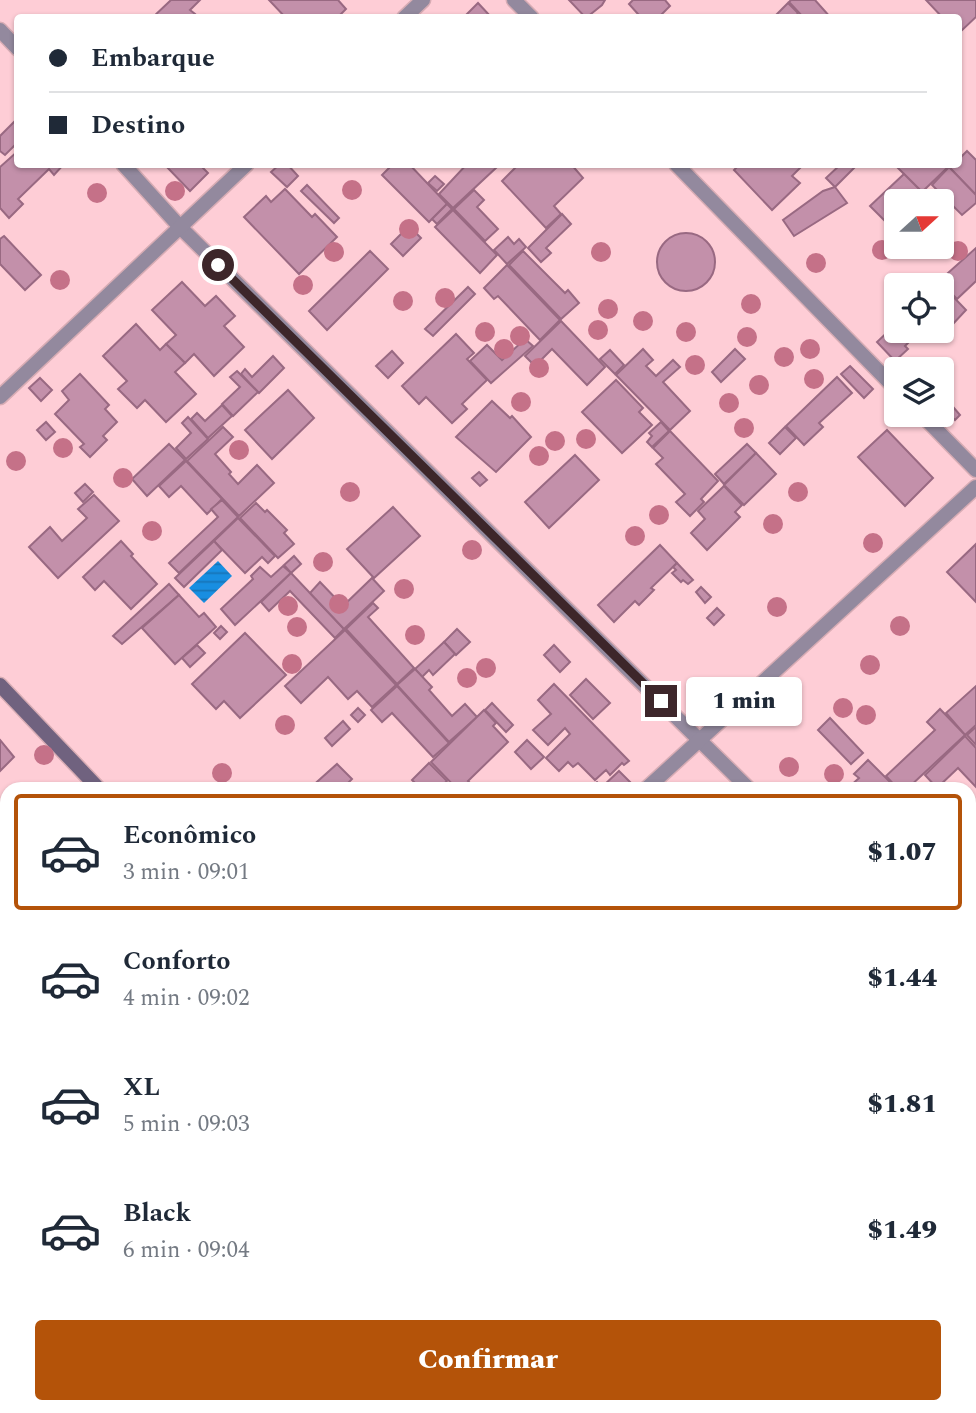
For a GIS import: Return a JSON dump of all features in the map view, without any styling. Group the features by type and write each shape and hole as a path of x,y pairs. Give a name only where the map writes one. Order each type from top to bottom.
{"street":[{"path":"408,14 423,0"},
{"path":"514,0 528,14"},
{"path":"0,30 14,45"},
{"path":"127,168 180,227 742,782"},
{"path":"0,397 243,168"},
{"path":"680,168 884,377"},
{"path":"934,427 976,470"},
{"path":"653,782 976,487"},
{"path":"0,685 92,782"}],"water":[{"path":"218,561 232,576 204,603 189,588"}],"building":[{"path":"171,0 200,0 190,10 195,14 156,14"},
{"path":"269,0 338,0 346,9 341,14 282,14"},
{"path":"569,0 605,0 591,14 582,14"},
{"path":"633,0 665,0 670,6 662,14 638,14 629,4"},
{"path":"815,0 827,14 800,14 789,2"},
{"path":"926,0 976,0 976,17 962,30 962,14 939,14"},
{"path":"478,3 488,14 467,14"},
{"path":"788,3 798,13 797,14 777,14"},
{"path":"14,122 14,146 5,155 0,151 0,136"},
{"path":"967,151 976,160 976,195 950,168 962,168 962,156"},
{"path":"14,155 14,168 60,168 54,175 49,169 18,199 23,204 9,218 0,208 0,167"},
{"path":"168,168 203,168 208,173 190,191"},
{"path":"276,168 291,168 298,176 287,187 271,172"},
{"path":"389,168 413,168 447,204 429,222 382,175"},
{"path":"463,168 496,168 453,208 439,194"},
{"path":"515,168 574,168 583,178 554,206 561,214 546,228 502,181"},
{"path":"800,168 792,176 800,183 772,210 734,170"},
{"path":"837,168 854,168 835,187 826,178"},
{"path":"898,168 947,168 925,189 919,189"},
{"path":"950,168 976,195 976,203 962,215 954,207 954,189 936,189 932,185"},
{"path":"904,174 919,189 888,189"},
{"path":"435,176 444,184 437,191 428,183"},
{"path":"307,185 339,218 334,223 301,191"},
{"path":"835,187 847,203 794,236 783,220 823,191"},
{"path":"285,189 312,217 315,214 337,237 299,274 244,217 266,196 271,202"},
{"path":"474,190 484,200 477,207 498,229 485,241 454,209"},
{"path":"884,193 884,220 870,206"},
{"path":"447,204 452,209 437,224 432,219"},
{"path":"453,210 497,255 480,273 435,227"},
{"path":"562,214 571,224 546,248 551,253 541,262 528,248"},
{"path":"409,226 421,238 403,256 391,244"},
{"path":"680,233 692,233 707,241 715,256 715,268 707,283 692,291 680,291 665,283 657,268 657,256 665,241"},
{"path":"4,236 41,275 25,290 0,264 0,239"},
{"path":"508,237 514,244 519,239 526,247 507,264 494,250"},
{"path":"976,248 976,281 957,299 954,296 954,273 948,273"},
{"path":"370,251 388,269 327,330 309,311"},
{"path":"523,251 565,293 568,290 579,303 561,319 509,265"},
{"path":"507,265 560,320 540,340 498,296 494,299 484,288"},
{"path":"182,282 205,306 216,296 235,316 224,326 244,347 214,376 194,354 185,363 166,344 176,335 152,310"},
{"path":"468,287 475,294 433,336 425,329"},
{"path":"954,298 966,310 954,323"},
{"path":"561,321 605,367 587,385 552,349 535,366 525,356"},
{"path":"136,324 160,350 166,344 185,363 175,372 196,394 166,422 145,400 137,408 118,389 127,381 103,356"},
{"path":"456,334 474,353 467,359 487,380 462,404 467,409 452,423 426,397 419,404 402,386"},
{"path":"884,335 884,343 908,343 905,346 908,349 899,357 891,357 877,342"},
{"path":"525,339 533,346 491,383 470,361 487,345 502,360"},
{"path":"643,349 653,360 646,366 656,376 673,360 680,367 663,382 690,411 670,430 616,375"},
{"path":"735,349 745,359 721,382 712,372"},
{"path":"610,350 624,365 615,374 600,359"},
{"path":"392,351 403,363 388,378 376,366"},
{"path":"273,356 284,368 259,393 241,374 245,369 252,377"},
{"path":"850,366 873,389 864,398 841,374"},
{"path":"237,371 258,392 233,416 222,404 240,387 230,377"},
{"path":"80,374 109,405 105,409 117,422 103,436 107,440 90,457 80,447 84,444 55,414 69,400 62,391"},
{"path":"837,377 852,393 819,423 823,427 804,445 786,426"},
{"path":"40,378 52,390 41,401 29,388"},
{"path":"616,380 643,408 639,412 652,425 622,453 582,412"},
{"path":"288,390 314,418 272,459 245,430"},
{"path":"492,401 510,418 512,416 531,437 496,472 456,437"},
{"path":"222,405 232,416 208,438 191,419 197,413 205,421"},
{"path":"954,408 960,415 954,419"},
{"path":"188,417 208,439 186,459 176,448 191,433 182,423"},
{"path":"46,422 55,432 46,440 37,430"},
{"path":"661,422 669,431 652,447 647,442 652,436 649,433"},
{"path":"223,427 233,437 215,454 238,484 257,465 274,483 239,516 187,461"},
{"path":"785,427 796,438 780,454 769,443"},
{"path":"887,430 933,478 905,506 858,457"},
{"path":"670,431 718,481 701,499 704,502 690,516 676,502 685,494 656,464 663,458 653,448"},
{"path":"169,444 185,460 147,496 132,479"},
{"path":"747,444 756,453 724,484 715,474"},
{"path":"756,453 776,474 744,505 724,485"},
{"path":"575,455 599,480 549,528 525,502"},
{"path":"186,461 222,499 207,514 181,486 169,497 159,486"},
{"path":"479,472 487,480 480,486 472,478"},
{"path":"85,484 93,492 83,502 75,493"},
{"path":"724,486 742,505 735,512 740,517 707,550 691,533 705,519 698,511"},
{"path":"94,495 119,521 58,578 29,547 50,527 62,541 87,518 78,509"},
{"path":"222,500 238,517 179,573 169,563 218,517 211,509"},
{"path":"256,503 287,530 284,533 294,544 278,558 240,518"},
{"path":"393,507 420,536 374,578 347,549"},
{"path":"238,518 275,556 268,563 262,557 245,573 214,541"},
{"path":"121,541 157,584 131,609 104,581 95,590 83,577"},
{"path":"214,541 222,550 184,587 175,578"},
{"path":"976,544 976,602 947,572"},
{"path":"660,545 677,563 651,588 654,590 639,605 635,601 614,622 598,605"},
{"path":"294,556 301,564 291,573 284,565"},
{"path":"677,563 693,580 688,584 683,580 681,582 672,573 676,570 673,567"},
{"path":"283,566 291,573 235,625 221,609 253,579 251,576 260,567 271,577"},
{"path":"291,573 344,629 335,638 290,591 269,611 261,602"},
{"path":"372,578 384,591 344,629 310,593 320,582 343,606"},
{"path":"169,584 179,595 122,644 113,636"},
{"path":"701,587 711,597 705,603 696,592"},
{"path":"179,595 199,617 204,613 216,627 175,664 142,628"},
{"path":"373,603 378,608 368,617 414,668 397,684 346,629"},
{"path":"717,608 724,615 714,625 707,618"},
{"path":"221,626 227,632 220,639 214,633"},
{"path":"457,629 470,642 456,655 444,642"},
{"path":"345,630 396,685 372,707 357,691 348,699 328,677 301,703 285,686"},
{"path":"245,633 286,675 240,718 224,701 216,709 192,684"},
{"path":"444,642 455,654 433,675 429,670 422,677 415,669"},
{"path":"197,645 205,653 190,667 182,658"},
{"path":"554,645 570,662 560,672 544,655"},
{"path":"415,669 432,687 429,690 452,716 465,704 477,717 449,742 397,685"},
{"path":"586,679 610,703 593,719 570,695"},
{"path":"554,684 629,761 624,765 622,763 610,775 606,770 595,780 578,763 573,767 568,762 559,771 546,758 570,734 565,728 548,745 533,730 551,714 538,700"},
{"path":"397,686 449,743 433,757 392,713 382,722 371,710"},
{"path":"976,686 976,725 965,735 946,713"},
{"path":"492,703 513,725 506,732 485,710"},
{"path":"358,708 365,715 358,722 351,715"},
{"path":"940,709 965,735 915,782 892,782 886,776 935,730 927,722"},
{"path":"484,710 496,723 493,726 508,742 469,782 450,782 431,762"},
{"path":"830,718 863,753 851,764 818,730"},
{"path":"343,721 350,729 332,746 325,738"},
{"path":"976,727 976,745 967,735"},
{"path":"965,736 976,748 976,782 971,782 958,768 943,782 931,782 925,775"},
{"path":"0,740 14,757 0,771"},
{"path":"527,740 544,757 531,769 515,752"},
{"path":"868,760 890,782 855,782 859,778 854,774"},
{"path":"429,763 447,781 414,782 412,780"},
{"path":"337,764 352,779 349,782 317,782"},
{"path":"619,771 630,782 607,782"}],"route":[{"path":"218,265 661,701"}]}
